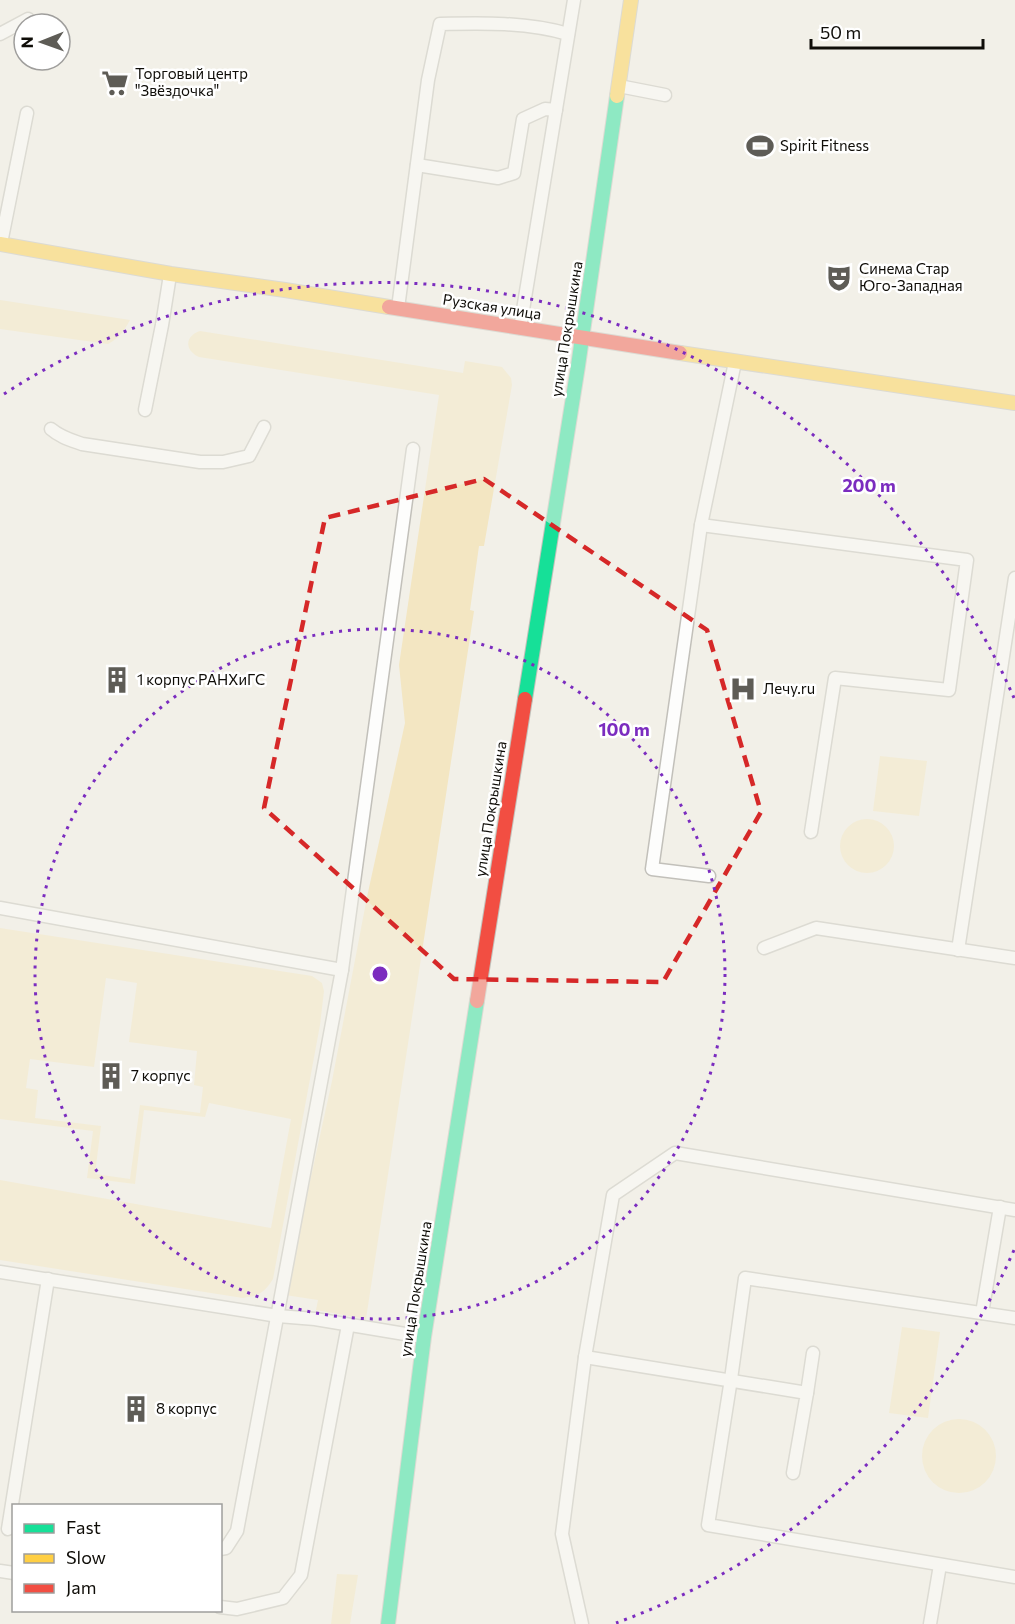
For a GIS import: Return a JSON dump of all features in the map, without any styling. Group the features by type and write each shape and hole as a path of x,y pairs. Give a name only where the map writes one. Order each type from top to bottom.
{"main road":[{"name":"улица Покрышкина","path":"388,1624 424,1337 582,338 631,0"},
{"name":"Рузская улица","path":"0,244 171,274 1015,404"}],"lane":[{"path":"520,329 573,0"},
{"path":"398,309 428,80 440,24 489,23 550,29 568,34"},
{"path":"618,86 665,95"},
{"path":"417,165 498,178 514,173 523,118 545,109 556,110"},
{"path":"0,244 27,113"},
{"path":"145,410 171,274"},
{"path":"709,876 652,869 701,525 735,361"},
{"path":"51,429 69,440 82,444 200,462 223,462 249,456 264,427"},
{"path":"222,1549 226,1548 237,1531 342,970 413,449"},
{"path":"701,525 967,560 949,690 836,678 811,831"},
{"path":"958,950 1015,578"},
{"path":"0,908 342,970"},
{"path":"764,948 816,928 1015,958"},
{"path":"582,1624 562,1534 585,1357 613,1195 675,1153 1015,1210"},
{"path":"982,1313 1000,1208"},
{"path":"0,1272 424,1337"},
{"path":"1015,1318 745,1278 708,1525 1015,1576"},
{"path":"7,1529 48,1279"},
{"path":"222,1607 237,1609 283,1598 301,1575 348,1325"},
{"path":"793,1473 813,1353"},
{"path":"585,1357 807,1393"},
{"path":"930,1624 940,1565"}],"highlighted area":[{"path":"484,479 707,630 761,812 663,982 454,979 264,808 325,518"}],"shaded area":[{"path":"0,300 130,320 121,334 108,344 0,329"},
{"path":"200,331 463,373 465,361 502,367 511,378 512,385 484,546 479,546 470,610 474,611 366,1319 316,1310 318,1300 285,1295 332,1081 367,897 405,723 399,665 439,395 199,357 191,351 188,343 191,336"},
{"path":"880,756 927,761 919,816 873,811"},
{"path":"867,819 877,821 886,827 892,836 894,846 892,856 886,865 877,871 867,873 857,871 848,865 842,856 840,846 842,836 848,827 857,821"},
{"path":"0,928 312,976 322,983 324,991 320,1025 273,1279 257,1295 243,1298 0,1260 0,1180 271,1228 291,1119 209,1103 205,1117 144,1110 135,1184 87,1178 93,1131 0,1119","holes":["106,978 137,983 129,1042 197,1051 194,1085 203,1087 200,1113 140,1105 130,1179 95,1174 101,1126 35,1118 38,1090 26,1088 30,1059 94,1067"]},
{"path":"902,1327 940,1332 928,1418 889,1413"},
{"path":"959,1419 980,1425 990,1435 996,1456 990,1477 980,1487 959,1493 938,1487 928,1477 922,1456 928,1435 938,1425"},
{"path":"337,1574 358,1575 350,1624 331,1624"}],"traffic: fast":[{"path":"525,699 578,366 617,96"},
{"path":"388,1624 424,1337 477,1001"}],"traffic: slow":[{"path":"617,96 631,0"},
{"path":"0,244 171,274 389,307"},
{"path":"680,353 1015,403"}],"traffic: jam":[{"path":"389,307 680,353"},
{"path":"477,1001 525,699"}],"place":[{"name":"Торговый центр \"Звёздочка\"","path":"115,83"},
{"name":"Spirit Fitness","path":"760,146"},
{"name":"Синема Стар Юго-Западная","path":"839,278"},
{"name":"1 корпус РАНХиГС","path":"117,680"},
{"name":"Лечу.ru","path":"743,689"},
{"name":"7 корпус","path":"111,1076"},
{"name":"8 корпус","path":"136,1409"}]}
